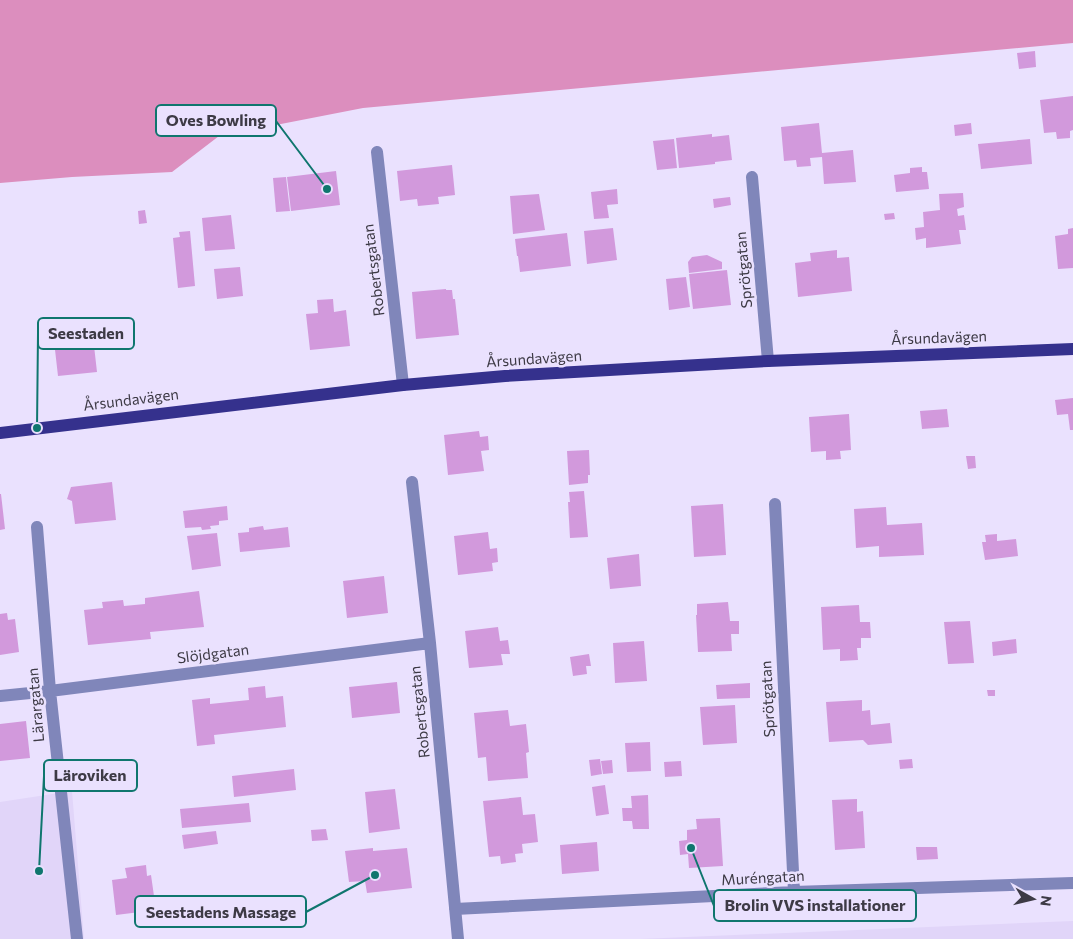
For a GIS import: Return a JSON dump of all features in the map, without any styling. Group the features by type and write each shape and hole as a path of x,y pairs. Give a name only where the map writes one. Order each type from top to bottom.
{"main road":[{"name":"Årsundavägen","path":"0,433 403,385 505,376 768,361 1073,349"}],"street":[{"name":"Robertsgatan","path":"377,152 403,385"},
{"name":"Sprötgatan","path":"752,177 768,361"},
{"name":"Robertsgatan","path":"412,482 430,643 458,939"},
{"name":"Sprötgatan","path":"775,504 794,892"},
{"name":"Lärargatan","path":"38,527 50,691 77,939"},
{"name":"Slöjdgatan","path":"0,696 430,643"},
{"name":"Muréngatan","path":"455,909 794,892 1073,883"}],"shaded area":[{"path":"0,0 1073,0 1073,43 363,108 219,136 172,172 0,183"},
{"path":"72,791 84,939 0,939 0,802"},
{"path":"1073,921 1073,939 640,939"}],"building":[{"path":"1035,51 1036,67 1019,69 1017,53"},
{"path":"1073,96 1073,130 1070,131 1070,138 1057,139 1056,132 1044,133 1040,100"},
{"path":"819,123 822,153 853,150 856,182 824,184 822,157 810,158 811,166 797,167 796,160 784,161 781,127"},
{"path":"971,123 972,134 955,136 954,125"},
{"path":"712,134 712,137 729,135 732,160 679,168 676,138"},
{"path":"674,139 677,168 657,170 653,141"},
{"path":"1030,139 1032,164 981,169 978,144"},
{"path":"452,165 455,195 438,197 439,204 418,206 417,199 400,201 397,171"},
{"path":"922,167 922,172 927,172 929,189 896,192 894,175 910,173 910,168"},
{"path":"336,171 340,205 291,211 287,177"},
{"path":"286,177 290,211 276,212 273,178"},
{"path":"617,189 618,204 607,205 609,218 594,219 591,192"},
{"path":"963,193 964,207 957,209 958,216 964,215 966,230 959,230 961,244 926,248 926,238 916,240 915,228 924,227 923,212 940,210 939,194"},
{"path":"539,194 545,230 513,234 510,196"},
{"path":"730,197 731,205 714,208 713,199"},
{"path":"145,210 147,223 139,224 138,211"},
{"path":"894,213 895,219 885,220 884,214"},
{"path":"231,215 235,249 205,251 202,218"},
{"path":"613,228 617,260 587,264 584,231"},
{"path":"1073,228 1073,268 1058,269 1055,236 1068,234 1068,229"},
{"path":"190,231 195,286 178,288 173,238 180,237 179,232"},
{"path":"567,233 571,266 520,272 515,239"},
{"path":"837,250 837,258 849,257 852,291 798,297 795,263 811,261 810,253"},
{"path":"707,255 722,262 722,269 689,273 688,262 692,257"},
{"path":"240,267 243,296 217,299 214,269"},
{"path":"727,270 731,305 693,309 689,274"},
{"path":"686,277 690,307 669,310 666,279"},
{"path":"452,290 453,299 455,299 459,335 416,339 412,292"},
{"path":"333,299 334,312 346,310 350,346 310,350 306,314 318,313 317,300"},
{"path":"81,331 82,338 93,337 97,372 58,376 54,341 66,340 65,333"},
{"path":"1073,398 1073,430 1070,430 1068,414 1057,415 1055,400"},
{"path":"947,409 949,427 922,429 920,411"},
{"path":"849,414 851,450 840,451 841,459 826,460 826,451 811,452 809,417"},
{"path":"479,431 480,437 488,436 489,450 481,451 484,471 448,475 444,435"},
{"path":"589,450 590,475 588,475 588,483 569,485 567,451"},
{"path":"966,456 975,456 976,468 968,469"},
{"path":"112,482 116,520 75,524 72,501 67,499 71,487"},
{"path":"584,491 588,537 570,538 569,492"},
{"path":"0,494 5,529 0,530"},
{"path":"723,504 726,555 694,557 691,506"},
{"path":"227,506 228,520 219,521 219,525 210,526 211,529 202,530 201,527 185,528 183,511"},
{"path":"886,507 887,525 922,523 924,555 879,557 879,546 856,548 854,509"},
{"path":"263,526 264,530 288,527 290,547 240,552 238,533 249,532 249,528"},
{"path":"488,532 490,549 497,548 498,562 492,563 493,571 458,575 454,536"},
{"path":"217,533 221,566 192,570 187,536"},
{"path":"997,534 997,541 1016,539 1018,556 985,560 982,542 986,542 985,535"},
{"path":"639,554 641,586 610,589 607,558"},
{"path":"384,576 388,613 347,618 343,581"},
{"path":"199,591 204,627 150,632 151,639 88,645 84,610 103,608 102,602 123,600 124,606 145,604 145,598"},
{"path":"728,602 730,621 739,621 739,634 731,634 732,651 698,652 697,604"},
{"path":"859,605 860,622 870,622 871,638 861,638 861,648 857,648 858,660 840,661 840,649 823,650 821,607"},
{"path":"7,613 8,620 15,619 19,652 0,655 0,614"},
{"path":"970,621 974,663 948,664 944,622"},
{"path":"498,627 500,641 508,640 510,654 501,654 503,665 469,668 465,631"},
{"path":"1016,639 1017,653 993,656 992,642"},
{"path":"644,641 647,681 615,683 613,643"},
{"path":"589,654 591,666 586,666 587,674 573,676 570,657"},
{"path":"397,682 400,713 352,718 349,687"},
{"path":"750,683 750,698 717,699 716,685"},
{"path":"265,686 266,698 283,696 286,727 214,735 215,744 197,746 192,700 210,698 210,704 249,700 248,688"},
{"path":"987,690 995,690 995,696 988,696"},
{"path":"862,700 862,711 870,710 871,725 890,723 892,743 868,745 863,740 829,742 826,702"},
{"path":"735,705 737,743 703,745 700,707"},
{"path":"508,710 510,726 526,724 529,752 526,753 528,778 488,781 486,757 478,758 474,713"},
{"path":"26,721 30,758 0,761 0,724"},
{"path":"650,742 651,771 627,772 625,743"},
{"path":"600,759 602,774 591,776 589,760"},
{"path":"912,759 913,768 900,769 899,760"},
{"path":"612,760 613,773 603,774 601,761"},
{"path":"681,761 682,776 665,777 664,762"},
{"path":"294,769 296,790 234,797 232,776"},
{"path":"605,785 609,814 596,816 592,787"},
{"path":"395,789 400,829 369,833 365,792"},
{"path":"648,795 649,829 633,829 632,821 623,821 622,808 632,808 631,796"},
{"path":"521,797 523,815 535,814 538,842 522,844 523,853 515,854 516,862 501,864 500,856 489,857 483,801"},
{"path":"857,799 857,812 863,811 865,848 835,850 832,800"},
{"path":"249,803 251,822 182,828 180,809"},
{"path":"720,818 723,866 689,868 688,854 680,855 679,841 687,840 687,830 697,829 696,819"},
{"path":"326,829 328,840 312,841 311,830"},
{"path":"216,831 218,844 184,849 182,835"},
{"path":"597,842 599,871 562,874 560,845"},
{"path":"916,847 937,847 938,859 917,860"},
{"path":"373,848 373,851 407,848 412,888 367,893 365,881 349,882 345,851"},
{"path":"146,865 147,876 151,875 156,910 116,915 112,880 127,878 125,868"}],"place":[{"name":"Oves Bowling","path":"327,189"},
{"name":"Seestaden","path":"37,428"},
{"name":"Brolin VVS installationer","path":"691,848"},
{"name":"Läroviken","path":"39,871"},
{"name":"Seestadens Massage","path":"375,875"}]}
